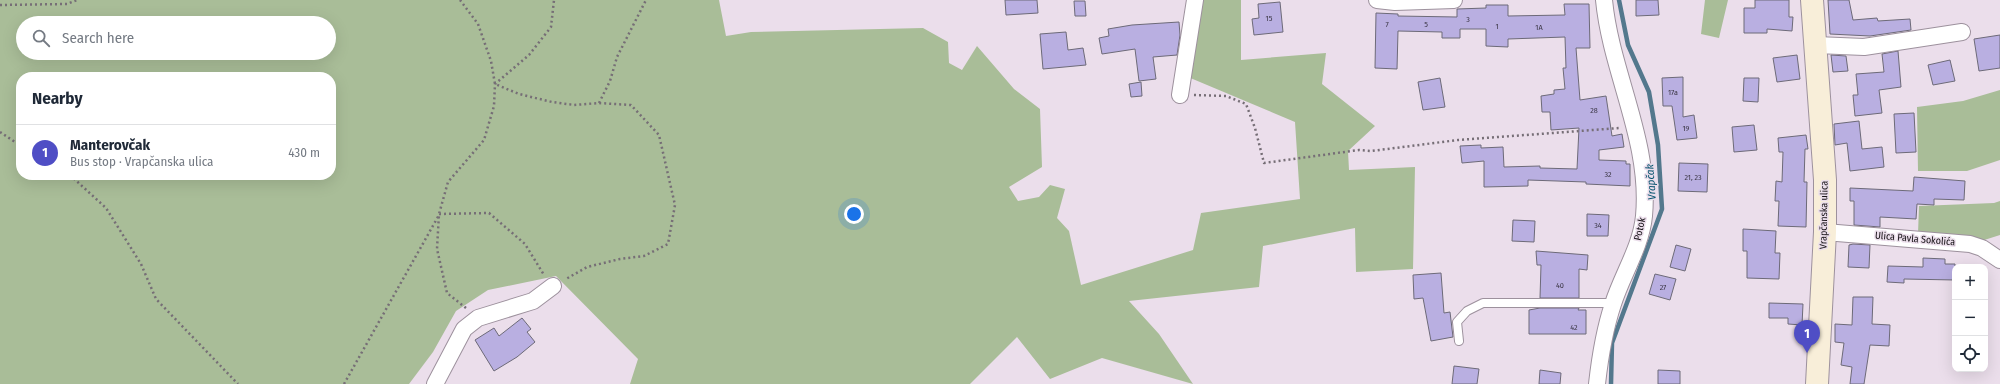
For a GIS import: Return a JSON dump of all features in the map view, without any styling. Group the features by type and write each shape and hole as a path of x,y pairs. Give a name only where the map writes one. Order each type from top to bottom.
{"main road":[{"name":"Vrapčanska ulica","path":"1812,0 1825,180 1825,232 1817,384"}],"street":[{"path":"1180,95 1195,0"},
{"path":"1377,0 1422,2 1454,0"},
{"name":"Potok","path":"1597,384 1601,345 1613,303 1638,242 1644,217 1644,178 1640,148 1606,23 1604,0"},
{"path":"1816,45 1864,47 1962,32"},
{"name":"Ulica Pavla Sokolića","path":"1825,232 1970,244 1982,248 2000,260"},
{"path":"435,384 464,329 478,318 533,301 553,286"}],"lane":[{"path":"1459,341 1457,322 1467,311 1483,303 1613,303"}],"path":[{"path":"0,5 68,4 77,0"},
{"path":"460,0 478,24 491,61 495,84 494,106 484,140 448,182 439,214 437,249 448,293 478,318"},
{"path":"495,84 529,55 551,27 554,0"},
{"path":"599,103 610,81 617,57 646,0"},
{"path":"439,214 489,213 525,244 538,267 553,286 587,267 620,259 644,256 668,244 675,205 659,135 631,105 599,103 574,105 552,102 519,94 495,84"},
{"path":"1180,95 1226,96 1246,104 1255,128 1264,163 1359,150 1371,151 1458,140 1634,127"},
{"path":"0,132 16,143"},
{"path":"75,180 106,208 141,264 156,299 238,384"},
{"path":"344,384 439,214"}],"green space":[{"path":"0,0 719,0 726,36 751,32 923,28 948,42 949,63 962,70 977,46 1014,89 1040,109 1042,167 1009,187 1018,201 1039,197 1050,185 1065,189 1057,218 1069,231 1081,285 1193,250 1201,213 1300,199 1295,122 1188,77 1198,0 1241,0 1241,60 1326,53 1322,84 1375,126 1348,151 1349,170 1415,167 1413,269 1356,272 1355,228 1263,246 1259,287 1129,301 1159,334 1193,384 1102,358 1050,379 1017,337 970,384 630,384 638,359 556,276 488,290 456,311 433,352 409,384 0,384"},
{"path":"1705,0 1728,0 1719,38 1701,34"},
{"path":"2000,90 2000,160 1967,171 1918,171 1917,107 1963,101"},
{"path":"2000,201 2000,235 1978,242 1918,234 1919,206 1994,203"}],"building":[{"path":"1005,0 1037,0 1038,13 1006,15"},
{"path":"1636,0 1658,0 1659,15 1636,16"},
{"path":"1755,0 1789,0 1789,17 1793,17 1792,31 1767,29 1767,33 1744,33 1744,8 1755,8"},
{"path":"1828,0 1849,0 1853,20 1877,18 1878,21 1910,19 1911,30 1870,36 1830,34"},
{"path":"1074,1 1085,1 1086,16 1075,16"},
{"path":"1280,2 1283,32 1254,35 1252,19 1259,18 1258,4"},
{"path":"1564,4 1589,4 1590,48 1576,48 1580,100 1606,96 1612,136 1622,134 1624,147 1599,150 1599,160 1626,161 1626,164 1630,164 1630,186 1586,184 1586,182 1528,180 1528,186 1484,187 1484,161 1462,163 1460,146 1481,145 1481,148 1503,147 1504,167 1540,166 1540,168 1577,169 1579,128 1551,130 1550,112 1542,112 1541,96 1554,94 1554,90 1565,89 1563,68 1566,68 1565,37 1508,39 1508,47 1486,46 1486,29 1460,29 1460,38 1442,38 1442,32 1398,31 1397,69 1375,68 1376,13 1398,14 1398,16 1457,17 1457,9 1486,8 1486,5 1508,5 1508,16 1565,15"},
{"path":"1179,22 1180,35 1177,55 1153,57 1156,79 1139,81 1135,49 1102,54 1099,38 1109,36 1108,29 1132,25"},
{"path":"1066,32 1068,50 1083,48 1086,65 1043,69 1040,34"},
{"path":"2000,35 2000,68 1979,71 1974,39"},
{"path":"1898,51 1901,87 1879,90 1882,113 1855,116 1853,95 1858,95 1856,74 1884,72 1882,54"},
{"path":"1797,55 1800,79 1777,82 1773,58"},
{"path":"1831,55 1846,56 1848,71 1833,72"},
{"path":"1950,60 1955,81 1933,85 1928,65"},
{"path":"1683,77 1683,117 1694,115 1697,138 1677,140 1672,106 1663,106 1662,78"},
{"path":"1440,78 1445,107 1423,110 1418,82"},
{"path":"1744,78 1759,78 1758,102 1743,101"},
{"path":"1141,82 1142,96 1131,97 1129,84"},
{"path":"1914,113 1916,152 1896,153 1894,114"},
{"path":"1859,121 1862,149 1882,147 1884,167 1850,171 1847,143 1835,145 1834,124"},
{"path":"1754,125 1757,150 1734,152 1732,127"},
{"path":"1806,135 1808,149 1805,149 1804,182 1807,182 1806,227 1778,226 1779,201 1775,201 1776,181 1782,182 1783,152 1779,152 1778,138"},
{"path":"1679,163 1708,164 1707,192 1678,191"},
{"path":"1914,177 1965,181 1964,200 1934,199 1934,205 1917,204 1916,219 1880,217 1880,227 1854,225 1854,201 1850,201 1850,188 1913,191"},
{"path":"1587,214 1609,215 1608,236 1587,236"},
{"path":"1513,220 1535,221 1534,242 1512,241"},
{"path":"1743,229 1776,231 1775,253 1780,253 1779,279 1747,278 1747,251 1743,251"},
{"path":"1676,245 1691,249 1685,271 1670,267"},
{"path":"1849,245 1870,245 1869,268 1848,267"},
{"path":"1536,251 1588,255 1587,270 1579,269 1579,298 1540,298 1541,265 1537,265"},
{"path":"1923,258 1945,259 1945,264 1952,264 1952,280 1904,279 1904,283 1887,282 1888,266 1923,267"},
{"path":"1441,273 1444,313 1450,312 1453,337 1431,341 1423,298 1414,299 1413,275"},
{"path":"1655,274 1676,279 1670,300 1649,294"},
{"path":"1853,297 1873,297 1872,324 1890,325 1889,346 1870,345 1864,384 1850,384 1852,367 1841,365 1844,343 1835,342 1835,324 1852,325"},
{"path":"1769,303 1803,304 1802,325 1788,324 1788,318 1769,318"},
{"path":"1540,308 1579,308 1578,310 1586,310 1586,334 1529,334 1529,310"},
{"path":"522,318 531,329 527,332 535,342 517,357 494,371 475,340 494,328 499,336"},
{"path":"1454,366 1479,369 1477,384 1452,384"},
{"path":"1540,370 1561,373 1560,384 1539,384"},
{"path":"1658,370 1680,371 1680,384 1658,384"}],"waterway":[{"name":"Vrapčak","path":"1611,384 1612,343 1662,209 1658,145 1649,92 1628,45 1619,0"}],"place":[{"name":"Manterovčak","path":"1807,353"}]}
